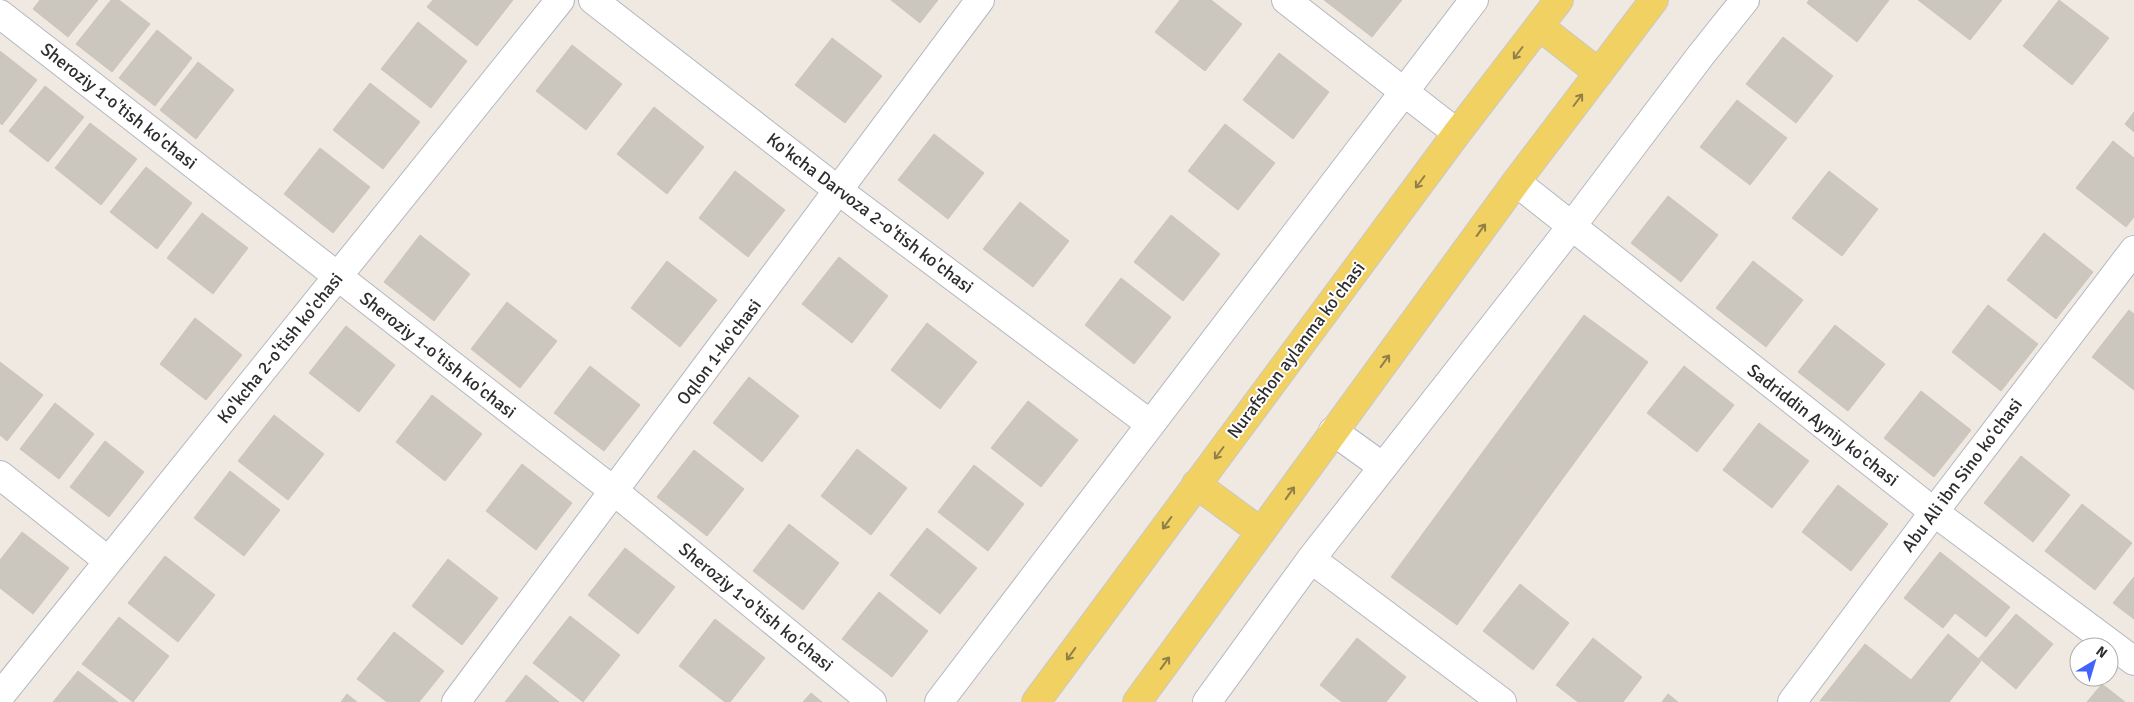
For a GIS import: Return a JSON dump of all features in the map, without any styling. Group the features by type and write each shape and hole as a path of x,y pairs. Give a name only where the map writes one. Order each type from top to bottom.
{"main road":[{"name":"Nurafshon aylanma ko'chasi","path":"1036,702 1457,133 1558,0"},
{"path":"1136,702 1516,182 1654,0"},
{"path":"1539,26 1599,73"},
{"path":"1196,484 1261,532"}],"street":[{"name":"Ko'kcha 2-o'tish ko'chasi","path":"0,696 107,560 338,278 560,0"},
{"name":"Ko'kcha Darvoza 2-o'tish ko'chasi","path":"593,0 839,192 1150,424"},
{"name":"Oqlon 1-ko'chasi","path":"456,702 839,192 980,0"},
{"path":"1286,0 1457,133"},
{"path":"939,702 1474,0"},
{"path":"1207,702 1311,559 1571,227 1745,0"},
{"name":"Sheroziy 1-o'tish ko'chasi","path":"0,14 614,491 872,702"},
{"name":"Sadriddin Ayniy ko'chasi","path":"1516,182 1934,512 2134,661"},
{"name":"Abu Ali ibn Sino koʻchasi","path":"1792,702 2134,250"},
{"path":"1333,431 1383,467"},
{"path":"0,475 107,560"},
{"path":"1311,559 1502,702"}],"building":[{"path":"40,0 98,0 68,37 33,9"},
{"path":"111,0 119,0 150,24 112,72 76,44"},
{"path":"433,0 513,0 477,46 427,7"},
{"path":"891,0 938,0 920,23"},
{"path":"1180,0 1211,0 1242,24 1205,71 1155,32"},
{"path":"1324,0 1402,0 1372,37"},
{"path":"1809,0 1889,0 1857,42 1807,3"},
{"path":"1918,0 2002,0 1970,40"},
{"path":"2059,0 2109,38 2072,85 2023,46"},
{"path":"418,22 467,61 431,108 381,69"},
{"path":"157,30 192,58 155,106 119,78"},
{"path":"1783,37 1833,76 1796,123 1746,84"},
{"path":"832,38 882,76 845,123 795,85"},
{"path":"572,45 622,84 586,130 536,91"},
{"path":"0,51 37,80 2,125 0,123"},
{"path":"1279,53 1329,92 1293,139 1243,100"},
{"path":"198,62 234,90 196,139 160,110"},
{"path":"370,83 420,122 383,169 333,130"},
{"path":"45,86 84,117 48,162 9,131"},
{"path":"1737,100 1787,138 1750,185 1700,147"},
{"path":"654,107 704,147 667,194 617,154"},
{"path":"2134,112 2134,132 2125,124"},
{"path":"90,123 137,159 101,205 55,168"},
{"path":"1225,124 1275,163 1238,210 1188,171"},
{"path":"934,134 984,173 948,219 898,180"},
{"path":"2113,141 2134,158 2134,217 2126,227 2076,188"},
{"path":"320,148 370,187 333,233 284,194"},
{"path":"146,167 192,203 157,249 110,212"},
{"path":"735,171 785,210 748,257 699,218"},
{"path":"1829,171 1878,209 1842,256 1792,218"},
{"path":"1668,196 1718,235 1681,282 1631,243"},
{"path":"1020,202 1069,241 1033,287 983,249"},
{"path":"202,213 248,248 213,294 167,258"},
{"path":"1171,215 1220,254 1183,301 1134,262"},
{"path":"2044,233 2093,272 2056,319 2007,280"},
{"path":"420,235 470,274 434,321 384,282"},
{"path":"839,257 888,296 852,343 802,304"},
{"path":"667,261 717,300 680,347 631,308"},
{"path":"1753,261 1803,300 1766,347 1716,308"},
{"path":"1121,278 1171,317 1134,364 1085,325"},
{"path":"507,302 557,341 520,388 471,349"},
{"path":"1988,305 2038,344 2001,391 1952,352"},
{"path":"2129,310 2134,314 2134,390 2092,357"},
{"path":"1584,315 1648,362 1547,500 1482,453"},
{"path":"195,318 242,355 206,400 160,364"},
{"path":"927,323 977,362 940,409 891,370"},
{"path":"1835,325 1885,364 1848,411 1798,372"},
{"path":"346,326 395,365 359,412 309,373"},
{"path":"0,362 43,395 7,441 0,435"},
{"path":"590,366 640,405 604,451 554,413"},
{"path":"1684,366 1734,405 1697,452 1647,413"},
{"path":"749,377 799,416 762,462 713,423"},
{"path":"1921,391 1971,430 1934,477 1884,438"},
{"path":"432,395 482,434 445,481 396,442"},
{"path":"1028,401 1078,440 1041,487 991,448"},
{"path":"55,403 94,434 59,479 20,449"},
{"path":"274,415 324,454 288,500 238,461"},
{"path":"1759,423 1809,461 1772,508 1723,470"},
{"path":"105,441 144,472 109,517 70,487"},
{"path":"857,449 907,488 871,535 821,496"},
{"path":"694,450 744,489 707,536 657,497"},
{"path":"1482,453 1547,500 1457,625 1391,577"},
{"path":"2021,456 2070,495 2033,542 1984,503"},
{"path":"522,464 572,503 536,550 486,511"},
{"path":"974,465 1024,504 988,551 938,512"},
{"path":"230,471 280,510 244,556 194,518"},
{"path":"1838,485 1888,524 1851,571 1802,532"},
{"path":"2082,504 2132,543 2095,590 2045,551"},
{"path":"789,524 839,563 803,610 753,571"},
{"path":"927,528 977,568 940,614 890,575"},
{"path":"22,532 69,568 33,614 0,588 0,560"},
{"path":"625,548 675,587 638,634 588,595"},
{"path":"1940,552 2010,607 1986,637 1955,613 1943,628 1904,598"},
{"path":"165,556 215,595 178,642 128,603"},
{"path":"448,559 498,598 462,645 412,606"},
{"path":"2134,577 2134,619 2113,603"},
{"path":"1520,584 1569,623 1533,670 1483,631"},
{"path":"879,592 928,631 892,677 842,639"},
{"path":"2016,614 2053,644 2016,689 1979,658"},
{"path":"570,616 620,655 583,702 533,663"},
{"path":"119,617 169,656 133,702 82,664"},
{"path":"715,619 765,658 730,702 725,702 679,666"},
{"path":"394,632 444,671 419,702 387,702 357,679"},
{"path":"1948,634 1981,661 1949,702 1820,701 1865,644 1911,680"},
{"path":"1357,638 1406,677 1386,702 1342,702 1320,685"},
{"path":"1593,638 1642,677 1623,702 1578,702 1556,685"},
{"path":"78,671 118,702 53,702"},
{"path":"526,675 559,702 505,702"},
{"path":"2100,687 2106,687 2125,702 2087,702"},
{"path":"811,693 822,702 803,702"},
{"path":"347,694 357,702 341,702"},
{"path":"1668,694 1678,702 1662,702"}]}
